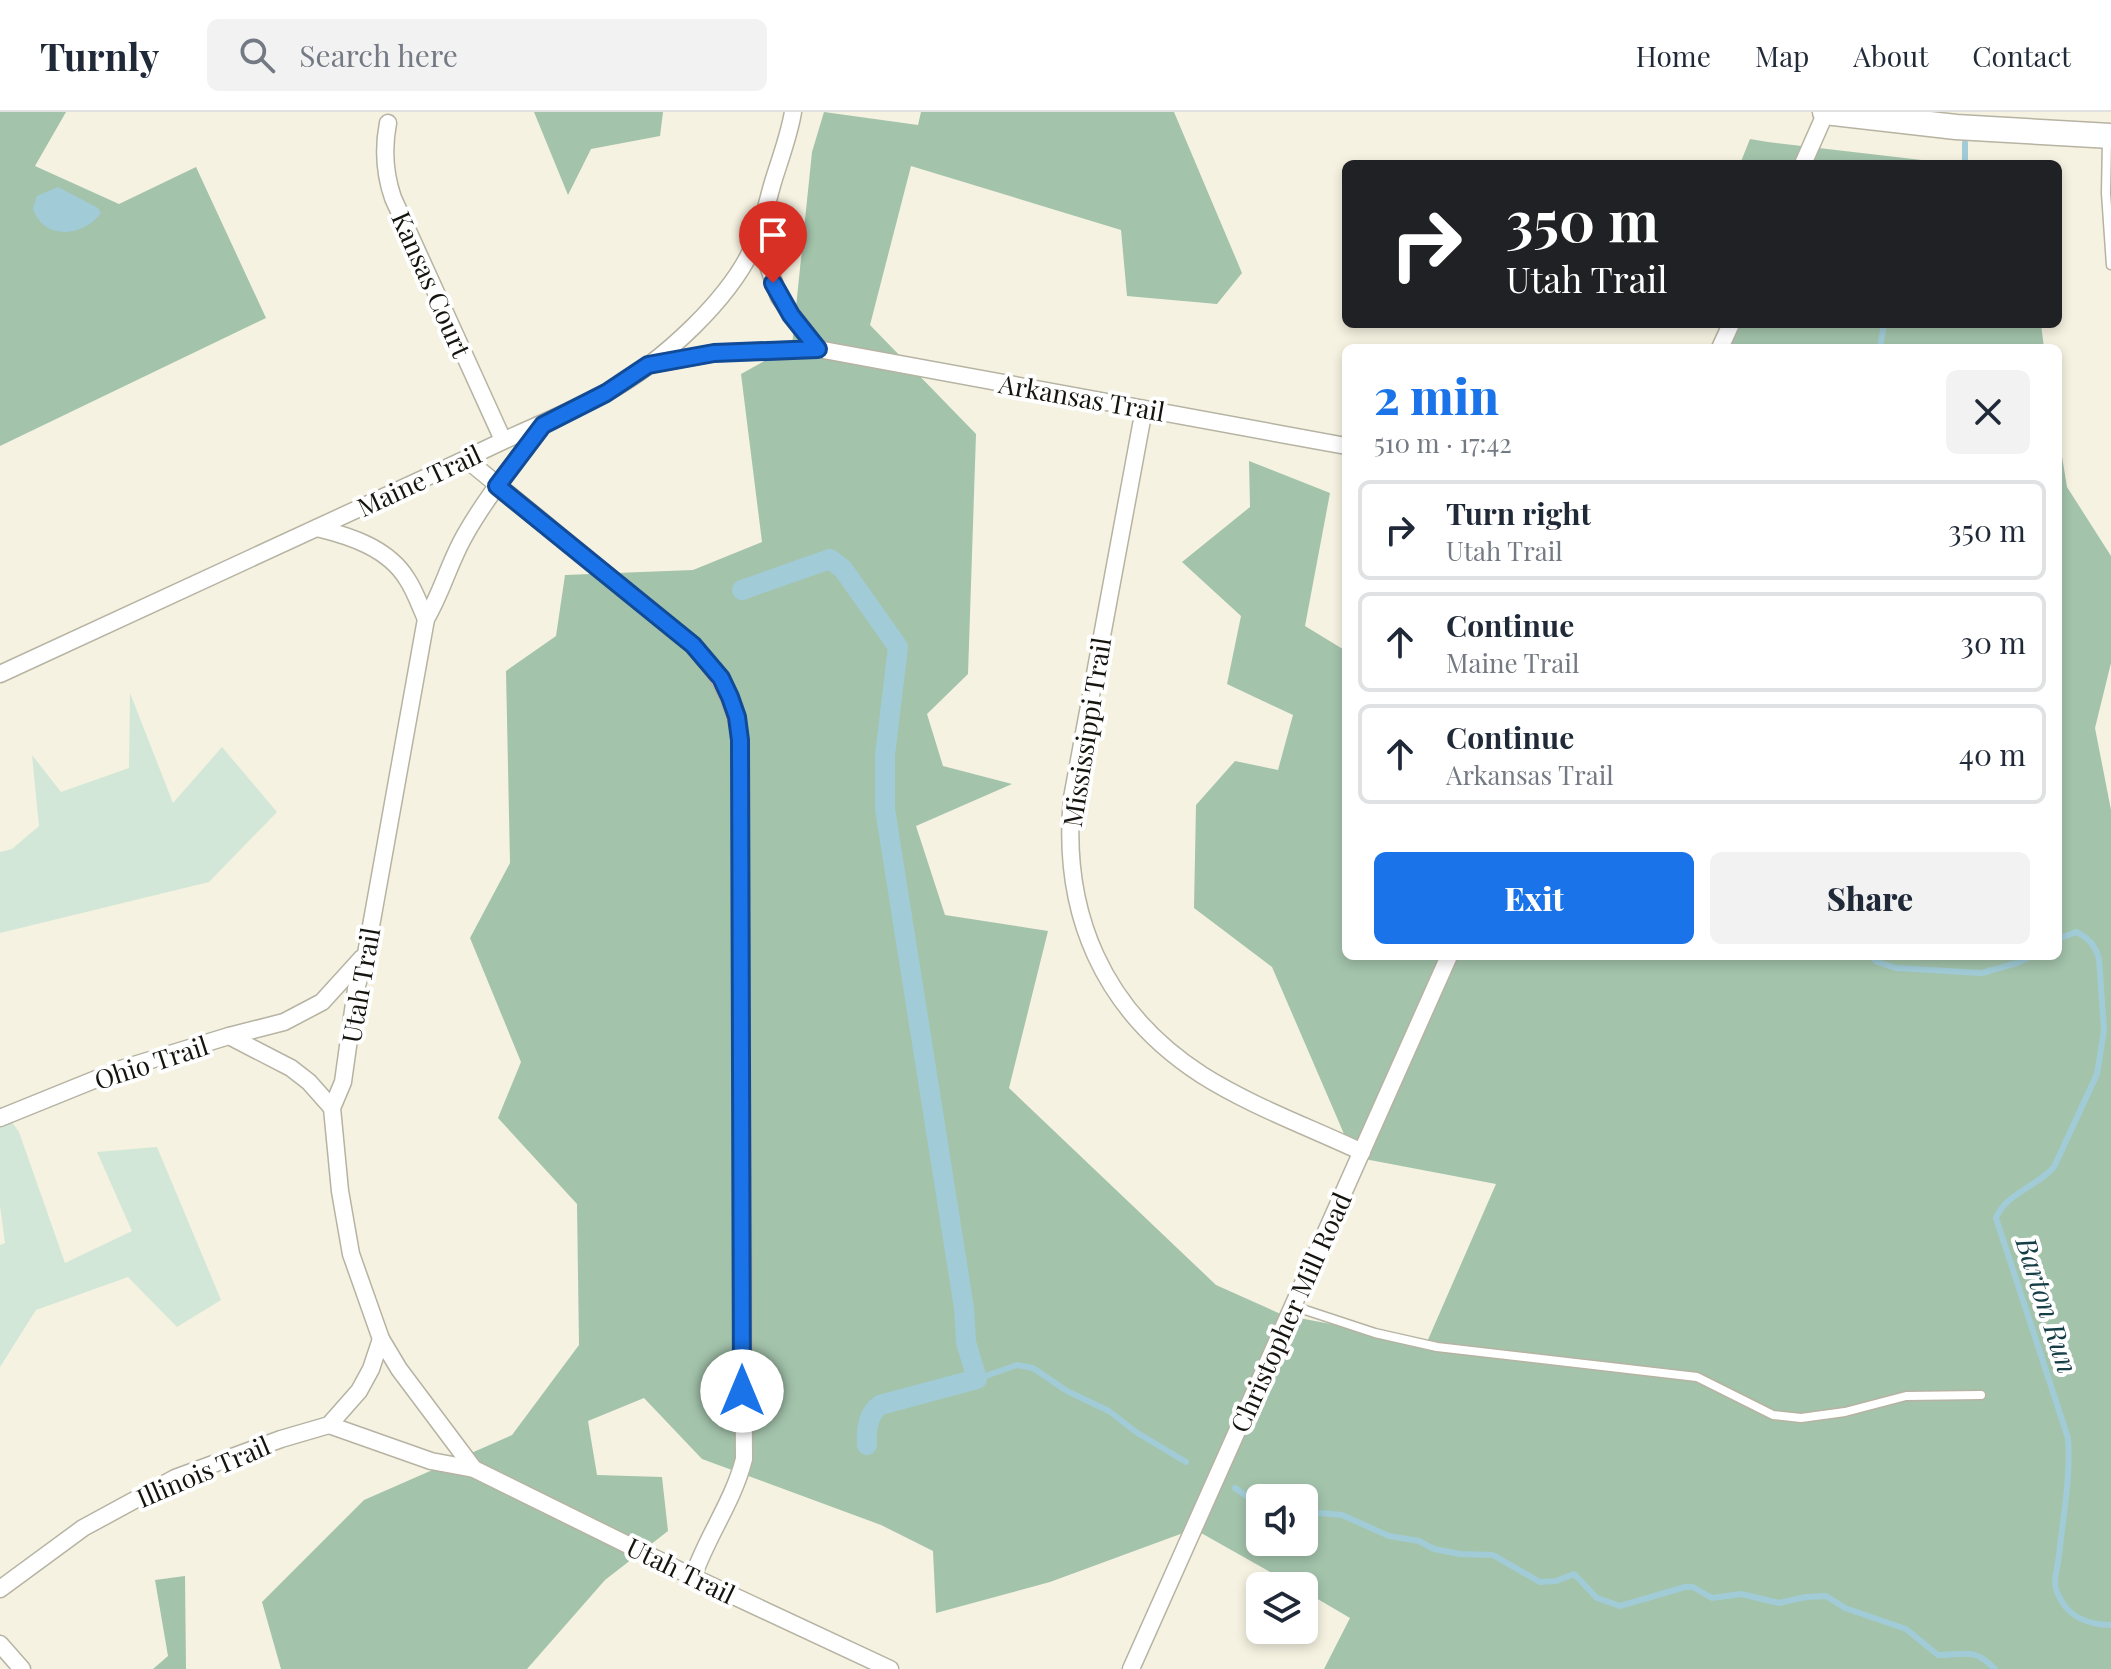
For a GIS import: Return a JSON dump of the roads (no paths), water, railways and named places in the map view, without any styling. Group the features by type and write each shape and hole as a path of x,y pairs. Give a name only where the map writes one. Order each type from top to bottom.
{"main road":[{"path":"1825,112 1982,129 2109,136"}],"street":[{"name":"Maine Trail","path":"0,674 503,440 543,425 606,393 648,365 696,323 723,292 758,237 793,112"},
{"path":"1805,160 1825,112"},
{"name":"Kansas Court","path":"388,123 386,177 393,198 503,440"},
{"path":"758,237 779,297 818,349"},
{"name":"Arkansas Trail","path":"648,365 714,353 818,349 1342,445"},
{"name":"Mississippi Trail","path":"1144,409 1072,798 1069,835 1071,864 1082,923 1100,966 1121,1000 1176,1057 1220,1085 1362,1152"},
{"name":"Utah Trail","path":"474,1469 399,1369 381,1339 351,1254 340,1191 332,1108 343,1082 356,989 366,954 426,619 466,533 543,425"},
{"path":"466,459 693,645 721,678 737,717 740,740 744,1459 738,1483 721,1519 704,1545 693,1577"},
{"path":"317,528 369,545 389,558 407,578 426,619"},
{"path":"229,1036 284,1022 322,1002 366,954"},
{"name":"Christopher Mill Road","path":"1132,1669 1447,960"},
{"name":"Ohio Trail","path":"0,1118 121,1069 229,1036 291,1068 309,1082 332,1108"},
{"path":"329,1425 359,1391 371,1369 381,1339"},
{"name":"Utah Trail","path":"329,1425 431,1461 474,1469 693,1577 890,1669"},
{"name":"Illinois Trail","path":"0,1589 83,1528 175,1478 329,1425"},
{"path":"0,1644 22,1669"}],"lane":[{"path":"2109,136 2106,193 2111,265"},
{"path":"1292,1306 1375,1333 1437,1347 1697,1377 1773,1415 1801,1418 1845,1412 1906,1396 1981,1395"}],"water":[{"path":"58,187 98,208 101,213 74,231 64,232 45,226 33,208 37,196"}],"waterway":[{"name":"Barton Run","path":"1965,143 1965,160"},
{"name":"Barton Run","path":"1881,344 1883,328"},
{"path":"742,590 830,559 843,569 898,647 885,755 885,809 964,1308 966,1342 977,1379 880,1405 869,1423 867,1445"},
{"name":"Barton Run","path":"2062,937 2076,932 2085,937 2099,959 2104,1030 2097,1074 2054,1167 2014,1196 1996,1218 2068,1438 2068,1482 2056,1588 2066,1607 2078,1618 2111,1625"},
{"name":"Barton Run","path":"1875,960 1896,968 1982,973 2023,960"},
{"path":"977,1379 1017,1365 1033,1368 1067,1391 1109,1411 1136,1432 1186,1462"},
{"path":"1235,1488 1246,1496"},
{"path":"1318,1513 1342,1515 1389,1536 1419,1541 1434,1549 1493,1555 1540,1582 1556,1581 1574,1574 1597,1598 1620,1606 1685,1587 1693,1587 1712,1598 1741,1594 1779,1603 1826,1596 1845,1608 1906,1629 1938,1655 1975,1655 1995,1669"}]}
